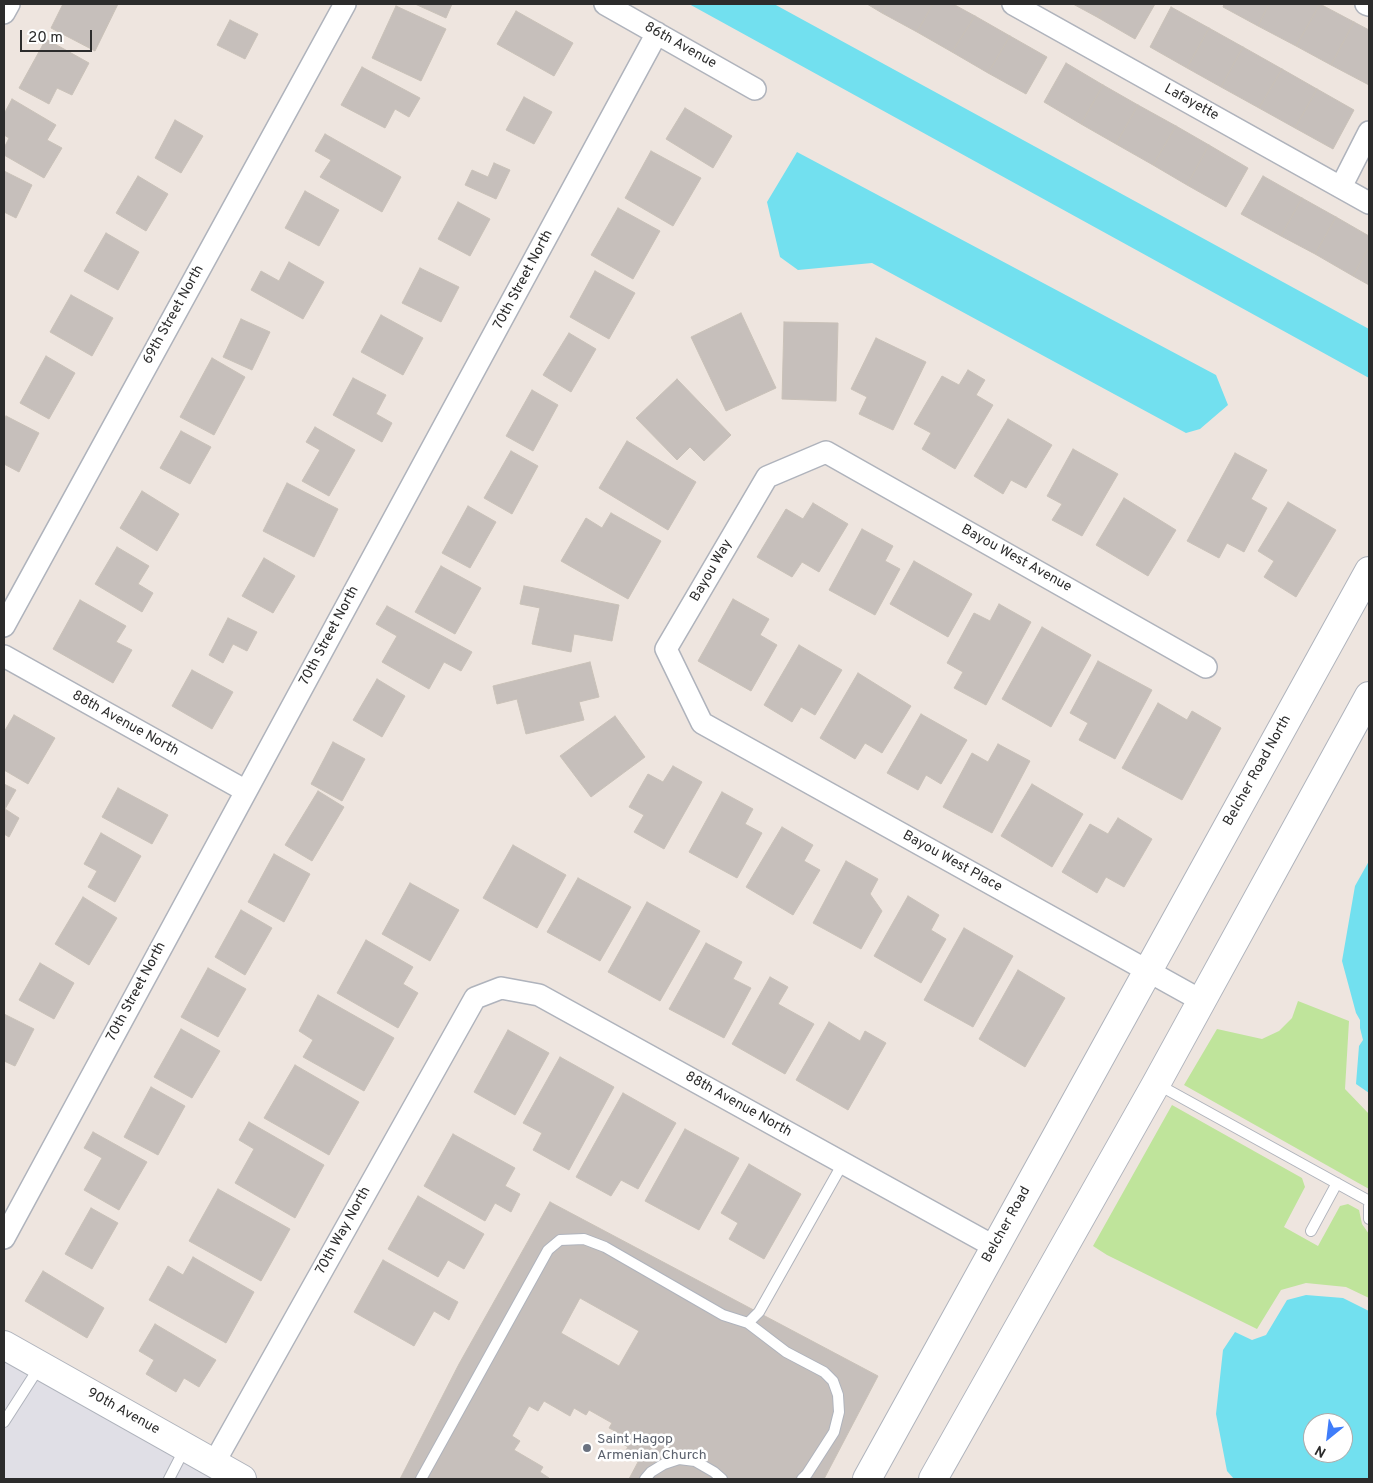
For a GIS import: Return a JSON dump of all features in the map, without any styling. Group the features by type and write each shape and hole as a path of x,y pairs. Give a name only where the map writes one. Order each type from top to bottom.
{"main road":[{"name":"Belcher Road North","path":"1148,971 1369,571"},
{"path":"933,1479 1156,1084 1369,696"},
{"name":"Belcher Road","path":"867,1479 1148,971"},
{"name":"90th Avenue","path":"4,1345 242,1479"}],"street":[{"path":"4,13 9,4"},
{"name":"69th Street North","path":"4,626 345,4"},
{"name":"86th Avenue","path":"605,4 755,89"},
{"name":"Lafayette","path":"1013,4 1369,203"},
{"name":"70th Street North","path":"4,1238 657,33"},
{"path":"1341,187 1369,132"},
{"name":"Bayou West Avenue","path":"826,452 1206,666"},
{"name":"Bayou Way","path":"702,722 666,649 767,477 826,452"},
{"name":"88th Avenue North","path":"4,656 246,791"},
{"name":"Bayou West Place","path":"702,722 1202,1001"},
{"name":"88th Avenue North","path":"474,998 501,988 539,995 995,1247"},
{"name":"70th Way North","path":"214,1464 474,998"}],"lane":[{"path":"1156,1084 1369,1201"},
{"path":"748,1323 759,1312 842,1163"},
{"path":"1311,1231 1337,1183"},
{"path":"1369,1206 1369,1219"},
{"path":"421,1479 548,1250 560,1240 584,1239 605,1247 723,1315 748,1323 786,1352 824,1372 832,1381 838,1395 840,1412 834,1432 802,1479"},
{"path":"4,1422 40,1366"},
{"path":"169,1479 186,1448"},
{"path":"645,1479 651,1472 664,1464 679,1459 695,1461 722,1479"}],"shaded area":[{"path":"4,1361 213,1479 4,1479"}],"green space":[{"path":"1298,1001 1349,1021 1345,1089 1369,1114 1369,1189 1184,1085 1217,1029 1262,1039 1279,1031 1292,1018"},
{"path":"1172,1105 1302,1178 1305,1187 1284,1227 1318,1246 1340,1206 1348,1204 1359,1210 1362,1224 1369,1234 1369,1298 1346,1287 1306,1283 1281,1290 1257,1329 1107,1255 1093,1246"}],"water":[{"path":"689,4 774,4 1369,329 1369,378"},
{"path":"797,152 1216,375 1228,405 1200,429 1186,433 872,263 798,270 780,257 767,202"},
{"path":"1369,861 1369,1093 1356,1084 1359,1046 1363,1040 1360,1020 1356,1013 1342,961 1355,886"},
{"path":"1306,1295 1343,1298 1369,1311 1369,1479 1234,1479 1227,1471 1216,1414 1223,1350 1235,1332 1252,1340 1266,1335 1287,1300"}],"building":[{"path":"63,4 118,4 95,51 51,28"},
{"path":"415,4 452,4 446,18"},
{"path":"867,4 887,4 882,13"},
{"path":"887,4 933,4 917,32 882,13"},
{"path":"933,4 953,4 975,16 952,52 917,32"},
{"path":"1073,4 1105,4 1097,17"},
{"path":"1105,4 1155,4 1135,39 1097,17"},
{"path":"1224,4 1269,4 1258,26 1223,7"},
{"path":"1269,4 1320,4 1296,46 1258,26"},
{"path":"1320,4 1354,22 1331,65 1296,46"},
{"path":"396,6 446,29 421,81 372,58"},
{"path":"1171,7 1209,28 1187,68 1150,47"},
{"path":"516,11 573,43 554,76 497,44"},
{"path":"975,16 1010,36 988,73 952,52"},
{"path":"230,20 258,34 245,59 217,45"},
{"path":"1354,22 1369,30 1369,85 1331,65"},
{"path":"1209,28 1243,47 1221,87 1187,68"},
{"path":"1010,36 1047,57 1026,94 988,73"},
{"path":"46,39 89,63 72,95 57,88 49,104 19,88"},
{"path":"1243,47 1282,69 1259,108 1221,87"},
{"path":"1066,63 1103,85 1081,124 1044,102"},
{"path":"362,67 420,98 409,117 395,109 385,128 341,105"},
{"path":"1282,69 1317,89 1295,128 1259,108"},
{"path":"1103,85 1138,105 1116,144 1081,124"},
{"path":"1317,89 1354,110 1333,149 1295,128"},
{"path":"524,97 552,112 534,144 506,130"},
{"path":"12,99 56,125 47,140 62,148 44,178 4,155 4,148 9,138 4,135 4,114"},
{"path":"1138,105 1176,126 1153,165 1116,144"},
{"path":"685,108 732,136 713,168 666,139"},
{"path":"175,120 203,136 181,173 155,158"},
{"path":"1176,126 1209,145 1187,185 1153,165"},
{"path":"325,134 401,177 382,212 320,177 331,160 315,151"},
{"path":"1209,145 1248,168 1226,207 1187,185"},
{"path":"651,151 701,178 673,226 625,198"},
{"path":"494,163 510,170 496,199 465,185 472,170 488,177"},
{"path":"4,171 32,185 16,218 4,212"},
{"path":"138,176 168,194 146,231 116,213"},
{"path":"1263,176 1302,198 1281,236 1241,214"},
{"path":"305,191 339,210 319,246 285,228"},
{"path":"1302,198 1336,217 1315,254 1281,236"},
{"path":"458,202 490,219 470,256 438,239"},
{"path":"618,208 660,231 633,279 591,255"},
{"path":"1336,217 1369,236 1369,247 1353,276 1315,254"},
{"path":"106,233 139,252 118,290 84,271"},
{"path":"1369,247 1369,285 1353,276"},
{"path":"289,262 324,282 303,319 251,290 261,271 279,281"},
{"path":"420,268 459,287 441,322 402,303"},
{"path":"595,271 635,293 609,339 570,317"},
{"path":"71,295 113,318 92,356 50,332"},
{"path":"741,313 776,388 726,411 691,337"},
{"path":"381,315 423,338 403,375 361,352"},
{"path":"241,319 270,332 252,370 223,357"},
{"path":"784,322 838,323 836,401 782,399"},
{"path":"569,333 596,349 571,392 543,375"},
{"path":"876,338 926,362 893,430 859,414 867,397 851,389"},
{"path":"46,356 75,373 49,419 20,403"},
{"path":"212,358 245,377 214,435 180,417"},
{"path":"968,370 985,380 976,395 993,405 955,469 922,449 931,433 914,424 942,376 959,385"},
{"path":"353,378 386,395 376,414 392,423 382,442 333,415"},
{"path":"677,379 731,435 704,461 690,447 677,460 636,418"},
{"path":"532,390 558,405 533,451 506,436"},
{"path":"6,416 39,433 19,472 4,464 4,420"},
{"path":"1008,419 1052,445 1026,488 1011,480 1003,494 974,476"},
{"path":"315,427 355,450 329,496 302,481 320,450 306,442"},
{"path":"181,431 211,447 190,484 160,468"},
{"path":"627,441 696,482 668,530 599,488"},
{"path":"1073,449 1118,474 1082,536 1052,520 1062,504 1047,496"},
{"path":"511,451 538,466 512,514 484,498"},
{"path":"1235,453 1267,470 1251,499 1267,508 1244,552 1227,543 1219,558 1187,541"},
{"path":"287,483 338,509 314,557 263,531"},
{"path":"142,491 179,514 157,551 120,528"},
{"path":"1124,498 1176,530 1148,576 1096,545"},
{"path":"1288,502 1336,530 1296,597 1264,577 1274,561 1258,551"},
{"path":"813,503 848,524 819,572 802,562 792,577 757,557 786,509 803,519"},
{"path":"468,506 496,522 470,568 442,553"},
{"path":"611,513 661,541 628,599 561,561 586,518 602,528"},
{"path":"862,529 893,546 885,561 900,569 875,615 829,590"},
{"path":"117,547 149,566 138,584 153,593 142,612 95,584"},
{"path":"264,558 295,576 273,613 242,596"},
{"path":"914,561 972,594 948,637 890,604"},
{"path":"441,566 481,588 455,634 415,612"},
{"path":"524,586 619,605 612,641 574,634 571,652 532,644 540,608 520,604"},
{"path":"733,599 769,619 760,635 777,645 751,691 698,661"},
{"path":"80,600 126,626 116,642 132,650 113,683 53,649"},
{"path":"999,604 1031,622 986,705 954,688 963,672 947,663 974,613 990,621"},
{"path":"387,606 472,652 461,671 444,662 429,689 382,662 397,636 376,624"},
{"path":"228,618 257,632 247,651 233,644 223,663 209,655"},
{"path":"1042,627 1091,655 1051,727 1002,699"},
{"path":"799,645 842,670 815,715 801,707 792,722 764,705"},
{"path":"1098,661 1152,690 1115,759 1079,740 1088,723 1070,713"},
{"path":"590,662 599,697 579,702 584,720 526,734 517,699 497,704 493,686"},
{"path":"192,670 233,692 212,729 172,706"},
{"path":"858,673 911,706 882,753 865,743 855,759 820,738"},
{"path":"377,679 405,696 382,737 353,720"},
{"path":"1158,703 1187,720 1192,711 1221,728 1182,800 1122,768"},
{"path":"921,714 967,740 941,784 926,775 918,790 887,773"},
{"path":"14,715 55,738 28,784 4,770 4,732"},
{"path":"615,716 645,757 591,797 560,756"},
{"path":"333,742 365,759 342,801 311,784"},
{"path":"998,744 1030,761 992,833 943,807 972,753 988,762"},
{"path":"673,766 702,782 664,849 634,832 644,815 629,807 648,774 663,782"},
{"path":"4,784 16,790 5,809 19,818 9,837 4,834"},
{"path":"1032,784 1083,814 1052,867 1001,836"},
{"path":"118,788 168,815 152,844 102,817"},
{"path":"318,791 344,807 312,861 285,845"},
{"path":"722,792 753,809 745,824 762,833 737,878 689,852"},
{"path":"1118,818 1152,839 1124,887 1106,877 1097,893 1062,872 1090,824 1108,834"},
{"path":"782,827 813,845 804,861 820,870 793,915 746,887"},
{"path":"101,833 141,856 115,902 88,887 97,871 84,864"},
{"path":"513,845 566,875 537,928 483,898"},
{"path":"274,854 310,874 284,922 248,902"},
{"path":"846,861 878,879 870,894 882,911 861,949 813,923"},
{"path":"578,878 631,907 600,961 547,932"},
{"path":"410,883 459,910 430,961 382,934"},
{"path":"908,896 939,915 931,930 946,939 921,983 874,956"},
{"path":"83,897 117,918 89,965 55,944"},
{"path":"647,902 700,931 660,1001 608,972"},
{"path":"241,910 272,928 245,975 215,957"},
{"path":"964,928 1013,956 973,1027 924,1000"},
{"path":"366,940 413,967 403,984 418,993 398,1028 337,993"},
{"path":"706,943 742,962 733,979 751,988 724,1038 669,1009"},
{"path":"40,963 74,983 54,1019 19,1000"},
{"path":"208,968 246,989 218,1037 181,1017"},
{"path":"1018,970 1065,998 1025,1067 979,1039"},
{"path":"770,977 788,987 778,1004 814,1024 785,1074 732,1044"},
{"path":"318,995 394,1038 364,1091 303,1057 313,1040 299,1031"},
{"path":"4,1014 34,1029 15,1066 4,1061"},
{"path":"829,1022 860,1041 865,1031 886,1043 848,1110 796,1080"},
{"path":"181,1029 220,1051 192,1098 154,1077"},
{"path":"508,1030 549,1053 515,1115 474,1092"},
{"path":"560,1057 614,1087 569,1170 533,1150 542,1133 523,1123"},
{"path":"295,1065 359,1102 329,1155 264,1118"},
{"path":"151,1087 185,1106 158,1155 124,1137"},
{"path":"623,1093 676,1123 638,1189 621,1180 611,1196 576,1177"},
{"path":"249,1122 324,1165 295,1218 235,1183 254,1149 239,1140"},
{"path":"685,1129 739,1158 699,1230 645,1201"},
{"path":"93,1132 147,1162 119,1210 84,1190 102,1158 84,1148"},
{"path":"453,1134 515,1168 505,1186 520,1194 511,1212 495,1203 485,1221 424,1186"},
{"path":"749,1164 801,1194 764,1259 729,1239 738,1223 721,1213"},
{"path":"218,1189 290,1229 261,1281 189,1241"},
{"path":"418,1196 484,1234 464,1269 448,1260 438,1277 388,1249"},
{"path":"550,1202 878,1376 824,1479 400,1479 459,1364"},
{"path":"91,1208 118,1223 92,1269 65,1254"},
{"path":"193,1257 254,1292 226,1343 149,1300 168,1266 183,1275"},
{"path":"383,1260 458,1302 449,1320 434,1311 414,1346 354,1312"},
{"path":"43,1271 104,1308 87,1338 25,1301"},
{"path":"580,1298 639,1331 619,1366 561,1333"},
{"path":"155,1324 216,1360 199,1387 184,1378 176,1392 146,1374 154,1360 139,1351"},
{"path":"544,1401 570,1416 574,1408 586,1415 589,1410 612,1423 609,1428 617,1432 613,1438 628,1447 624,1453 638,1462 629,1479 548,1479 540,1472 543,1467 514,1450 520,1441 512,1436 529,1406 538,1411"}],"place":[{"name":"Saint Hagop Armenian Church","path":"587,1448"}]}
